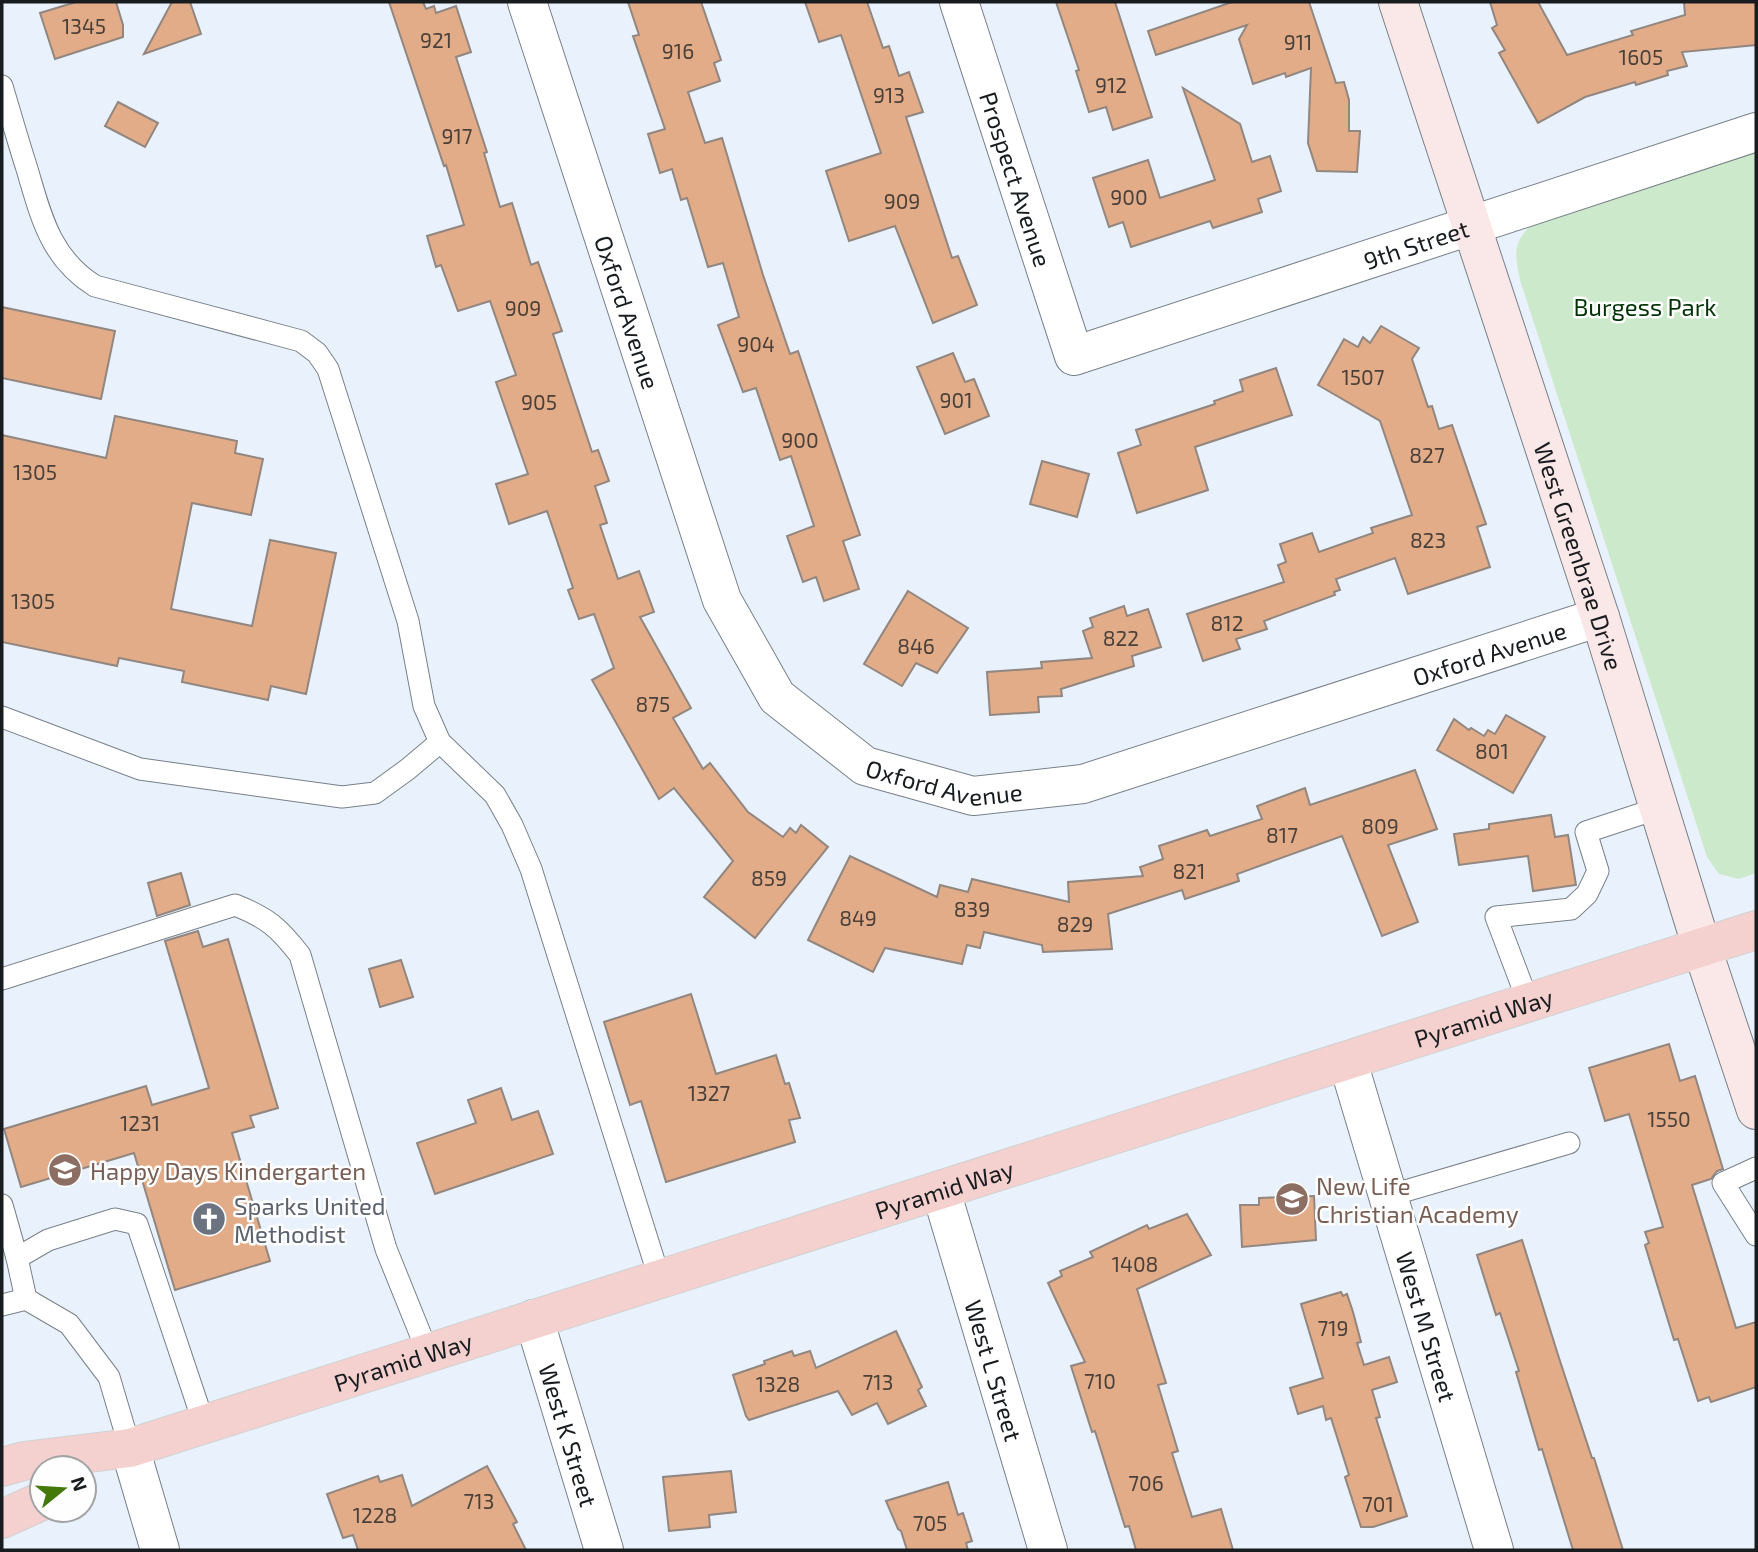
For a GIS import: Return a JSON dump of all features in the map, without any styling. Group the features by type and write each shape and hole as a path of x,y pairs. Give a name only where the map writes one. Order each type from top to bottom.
{"main road":[{"name":"Pyramid Way","path":"2,1467 24,1461 130,1448 1756,930"},
{"name":"Pyramid Way","path":"98,1467 130,1448"},
{"path":"2,1519 28,1507"}],"street":[{"name":"Oxford Avenue","path":"527,2 722,600 777,697 865,766 973,796 1083,784 1600,617"},
{"name":"Prospect Avenue","path":"959,2 1074,356"},
{"name":"West Greenbrae Drive","path":"1398,2 1600,617 1702,948 1756,1110"},
{"name":"9th Street","path":"1074,356 1756,132"},
{"name":"West M Street","path":"1348,1062 1494,1550"},
{"name":"West L Street","path":"941,1191 1048,1550"},
{"name":"West K Street","path":"534,1319 604,1550"},
{"path":"130,1448 160,1550"}],"lane":[{"path":"2,86 45,229 79,276 95,286 301,341 317,353 328,369 408,621 424,706 440,743 495,795 512,825 531,869 660,1280"},
{"path":"2,717 140,769 342,797 374,793 440,743"},
{"path":"1529,1004 1496,917 1571,909 1587,894 1598,871 1586,832 1658,808"},
{"path":"2,979 235,905 253,912 280,929 300,955 386,1249 428,1353"},
{"path":"1388,1196 1569,1143"},
{"path":"1756,1168 1723,1182 1756,1235"},
{"path":"2,1205 26,1298 69,1324 109,1377 130,1448"},
{"path":"17,1258 48,1240 115,1219 137,1224 204,1424"},
{"path":"2,1305 26,1298"}],"green space":[{"name":"Burgess Park","path":"1756,152 1756,873 1739,879 1719,874 1707,857 1520,280 1516,250 1531,225"}],"building":[{"path":"76,2 116,2 123,25 123,37 55,59 40,13"},
{"path":"172,2 190,2 201,34 144,54"},
{"path":"389,2 423,2 426,9 434,6 436,13 456,6 471,52 456,57 487,152 484,153 500,207 512,203 531,265 538,262 562,331 553,334 592,452 598,450 609,481 595,486 607,523 600,525 618,579 639,571 654,612 640,617 691,708 673,718 703,769 710,763 748,812 783,837 790,828 796,833 801,825 828,847 755,938 704,897 733,861 674,788 659,799 592,680 614,668 594,614 579,619 568,590 573,588 547,511 509,524 496,484 528,474 496,382 516,375 490,301 458,311 441,265 436,267 427,236 464,225"},
{"path":"628,2 701,2 721,60 714,63 720,81 688,92 705,143 722,138 790,354 798,351 860,535 843,541 859,589 824,601 816,577 803,582 787,536 814,526 791,456 780,460 756,388 743,392 718,325 739,317 723,263 708,267 687,198 681,200 672,169 660,173 648,134 665,129 633,36 639,35"},
{"path":"805,2 867,2 883,48 889,46 899,76 909,72 923,112 906,117 952,258 958,256 977,305 933,323 895,226 849,241 826,171 881,153 841,35 819,42"},
{"path":"1056,2 1115,2 1152,117 1113,130 1106,107 1089,112 1076,71 1079,70"},
{"path":"1232,2 1309,2 1336,83 1344,82 1349,100 1349,131 1360,131 1357,172 1317,171 1308,143 1311,68 1253,84 1239,39 1247,25 1156,55 1148,31"},
{"path":"1490,2 1538,2 1567,55 1633,35 1631,31 1685,15 1684,2 1756,2 1756,45 1682,52 1687,66 1667,71 1668,75 1636,85 1635,82 1585,97 1538,123 1499,53 1505,50 1492,28 1497,25"},
{"path":"1183,88 1240,124 1252,162 1270,156 1281,191 1258,199 1262,212 1213,228 1210,221 1131,247 1123,222 1109,227 1093,178 1148,160 1160,198 1215,180"},
{"path":"118,102 158,123 145,147 105,126"},
{"path":"2,307 115,331 101,399 2,378"},
{"path":"1381,326 1419,348 1412,359 1428,407 1432,406 1439,429 1452,425 1486,524 1477,527 1490,567 1408,594 1395,558 1336,579 1340,590 1334,592 1335,595 1264,621 1267,629 1236,639 1240,649 1203,661 1187,614 1284,582 1278,565 1286,562 1280,544 1312,533 1319,552 1373,533 1371,528 1412,515 1380,421 1318,385 1344,339 1358,347 1363,337 1370,343"},
{"path":"953,353 965,382 974,379 989,416 945,434 917,367"},
{"path":"1276,368 1292,415 1195,447 1208,490 1137,513 1118,453 1141,445 1136,430 1215,404 1214,401 1243,391 1240,380"},
{"path":"115,416 237,441 235,453 263,459 251,515 192,503 171,609 252,626 270,540 336,553 306,694 271,686 268,700 182,682 184,671 119,658 117,666 2,642 2,435 106,458"},
{"path":"1042,461 1089,474 1077,517 1030,504"},
{"path":"908,591 968,628 937,673 916,663 902,686 864,664"},
{"path":"1124,606 1127,616 1148,609 1161,647 1132,656 1134,666 1061,689 1062,696 1038,697 1039,712 990,715 987,672 1042,668 1041,662 1092,658 1083,631 1093,627 1090,618"},
{"path":"1506,715 1545,737 1513,793 1437,750 1454,719 1469,730 1471,728 1484,736 1488,730 1495,734"},
{"path":"1415,770 1437,829 1388,845 1418,922 1382,936 1342,836 1237,874 1239,881 1185,899 1182,890 1108,914 1112,949 1043,952 1042,945 984,932 980,948 967,945 962,964 885,948 873,972 808,940 850,856 937,897 940,885 968,892 972,879 1069,902 1068,882 1143,876 1140,867 1163,859 1159,846 1207,830 1210,836 1262,819 1257,806 1305,788 1310,805"},
{"path":"1551,815 1555,837 1568,835 1576,885 1533,891 1528,856 1459,865 1454,834 1489,829 1489,824"},
{"path":"181,873 190,905 157,916 148,883"},
{"path":"198,931 203,947 228,939 278,1108 250,1116 254,1127 232,1133 270,1261 175,1290 134,1153 21,1187 4,1129 146,1086 152,1105 209,1088 165,941"},
{"path":"401,960 413,997 380,1007 369,969"},
{"path":"691,994 716,1074 776,1055 785,1084 789,1083 800,1118 789,1120 795,1142 666,1182 641,1101 630,1105 604,1022"},
{"path":"1669,1044 1680,1081 1695,1076 1723,1169 1717,1171 1711,1179 1692,1185 1736,1328 1756,1322 1756,1387 1711,1402 1709,1397 1698,1401 1678,1339 1674,1340 1645,1245 1649,1243 1645,1232 1663,1227 1629,1114 1605,1121 1589,1068"},
{"path":"501,1088 512,1120 538,1111 553,1154 435,1194 417,1143 476,1123 468,1100"},
{"path":"1314,1196 1316,1240 1242,1247 1240,1205 1259,1205 1259,1198"},
{"path":"1187,1214 1211,1255 1137,1289 1166,1383 1158,1385 1178,1451 1172,1453 1192,1517 1221,1509 1233,1550 1136,1550 1129,1526 1125,1527 1071,1366 1085,1362 1048,1283 1062,1276 1060,1271 1093,1257 1090,1252 1147,1225 1149,1229"},
{"path":"1522,1240 1623,1550 1573,1550 1542,1449 1539,1450 1516,1372 1519,1371 1500,1313 1496,1315 1477,1255"},
{"path":"1341,1292 1343,1296 1347,1294 1353,1312 1361,1342 1357,1343 1364,1365 1389,1357 1397,1382 1372,1390 1380,1417 1376,1418 1407,1516 1373,1527 1361,1527 1345,1477 1349,1475 1331,1418 1326,1420 1323,1406 1298,1414 1290,1388 1323,1378 1301,1304"},
{"path":"896,1331 922,1387 918,1390 926,1406 888,1424 877,1403 852,1415 838,1391 749,1420 746,1416 733,1375 792,1351 794,1356 810,1351 816,1368"},
{"path":"487,1466 517,1522 513,1524 526,1550 358,1550 353,1535 343,1538 327,1494 378,1476 380,1482 402,1475 412,1506"},
{"path":"731,1471 736,1512 709,1515 710,1527 669,1531 663,1477"},
{"path":"948,1482 958,1515 963,1513 972,1541 966,1543 968,1550 907,1550 886,1501"}],"place":[{"name":"Happy Days Kindergarten","path":"65,1170"},
{"name":"New Life Christian Academy","path":"1292,1199"},
{"name":"Sparks United Methodist","path":"209,1219"}]}
